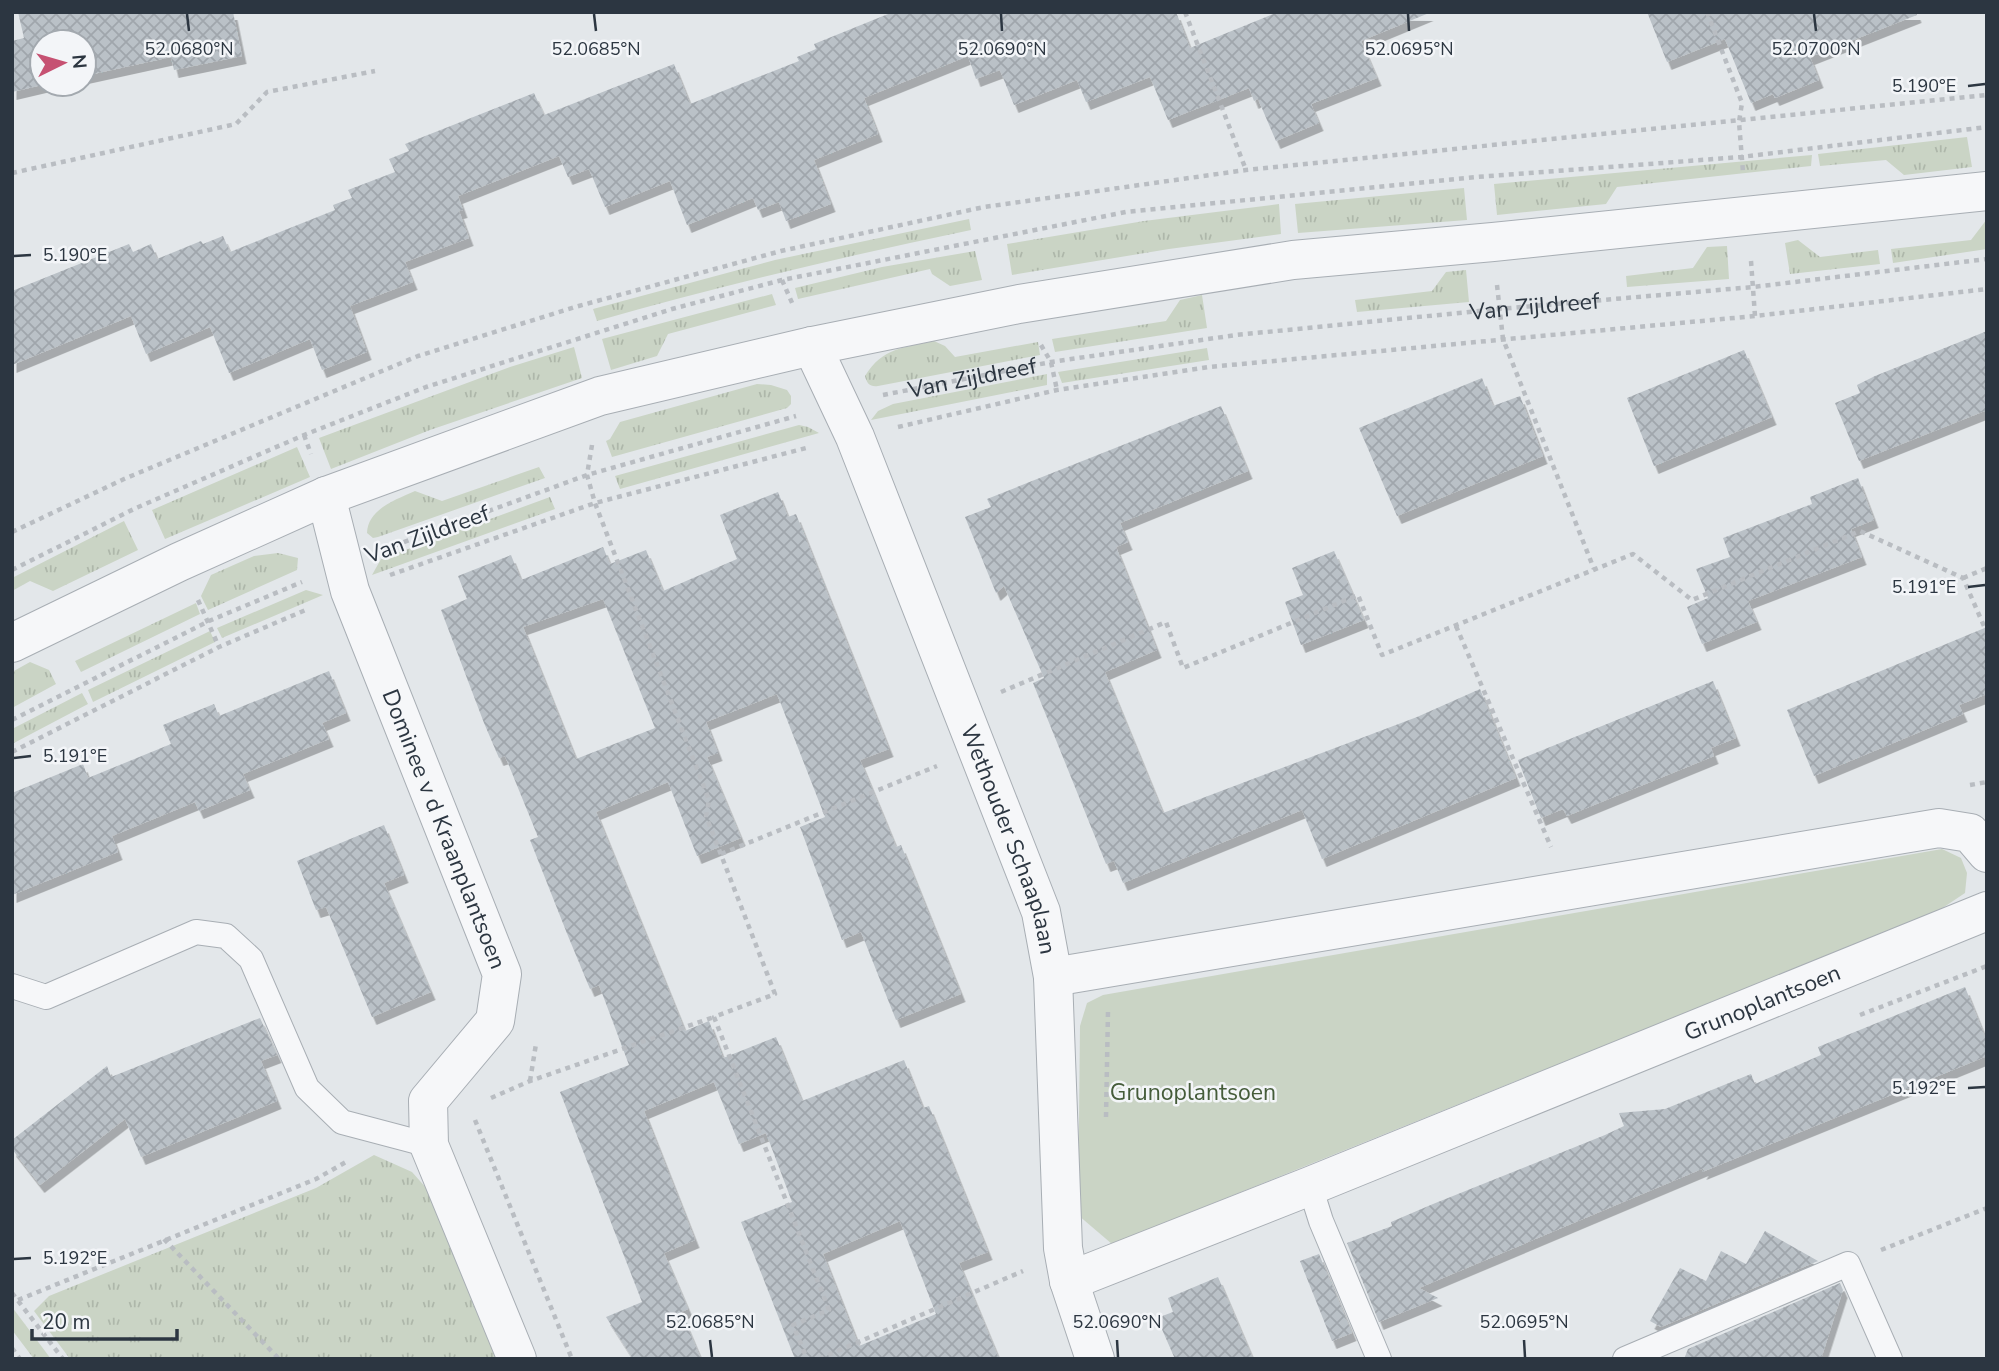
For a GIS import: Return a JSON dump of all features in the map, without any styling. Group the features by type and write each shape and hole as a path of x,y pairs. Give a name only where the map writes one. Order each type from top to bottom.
{"street":[{"path":"12,643 179,562 326,496 600,396 812,346 1019,304 1293,260 1987,191"},
{"name":"Wethouder Schaaplaan","path":"812,346 848,420 1041,912 1053,977 1066,1265 1095,1359"},
{"name":"Dominee v d Kraanplantsoen","path":"326,496 347,578 502,974 495,1021 428,1101"},
{"path":"1053,977 1939,828 1970,833 1987,853"},
{"name":"Grunoplantsoen","path":"1066,1265 1310,1186 1987,911"},
{"path":"428,1101 429,1145 517,1359"}],"lane":[{"path":"12,986 46,997 196,932 226,936 251,959 307,1088 342,1122 429,1145"},
{"path":"1310,1186 1321,1221 1379,1359"},
{"path":"1625,1359 1848,1264 1890,1359"}],"path":[{"path":"1185,12 1246,170"},
{"path":"1707,12 1742,103 1739,121 1755,316"},
{"path":"12,173 236,124 267,92 375,71"},
{"path":"12,532 124,479 418,356 575,307 781,251 984,207 1246,170 1987,95"},
{"name":"Van Zijldreef","path":"12,720 209,621 347,578 587,475 848,420 1051,362 1237,335 1753,287 1987,259"},
{"path":"12,752 219,647 347,578 379,579 595,503 772,455 848,420 1209,367 1755,316 1987,289"},
{"path":"1499,309 1503,339 1594,569"},
{"path":"428,1101 470,1108 530,1081 775,994 706,816 709,800 595,503 587,475"},
{"path":"995,695 1166,622 1183,668 1358,595 1382,655 1633,554 1692,600 1860,531 1963,578 1987,633"},
{"path":"1963,578 1987,568"},
{"path":"1456,626 1552,852"},
{"path":"721,854 978,749"},
{"path":"1960,787 1987,782"},
{"path":"1097,969 1108,1005 1106,1130"},
{"path":"714,1017 829,1310 793,1325 807,1359"},
{"path":"470,1108 572,1359"},
{"path":"18,1300 316,1179 356,1156"},
{"path":"1848,1264 1987,1208"},
{"path":"164,1240 279,1359"},
{"path":"819,1359 1035,1265 1066,1265"},
{"path":"12,1293 63,1359"},
{"path":"12,1348 20,1359"}],"green space":[{"path":"1967,137 1972,167 1904,175 1886,160 1820,166 1818,154"},
{"path":"1812,155 1811,166 1617,187 1606,204 1497,215 1494,184"},
{"path":"1464,188 1467,220 1298,233 1295,204"},
{"path":"1279,204 1281,234 1012,275 1007,244 1144,221"},
{"path":"969,219 971,230 783,272 597,321 593,309 775,260"},
{"path":"1987,219 1987,249 1893,263 1891,249 1971,240"},
{"path":"1798,240 1820,257 1878,250 1880,264 1790,274 1785,243"},
{"path":"1727,246 1729,279 1627,287 1626,276 1693,268 1707,247"},
{"path":"975,251 982,280 950,286 932,274 930,269 798,299 795,288 882,267"},
{"path":"1466,270 1469,302 1357,312 1355,300 1432,291 1446,272"},
{"path":"772,294 776,305 668,334 657,356 611,370 602,339"},
{"path":"1202,295 1207,328 1055,352 1052,339 1166,321 1180,300"},
{"path":"934,341 945,346 955,357 1038,342 1040,355 878,386 868,383 865,376 879,359 895,350"},
{"path":"574,347 582,378 430,430 331,469 319,438 510,367"},
{"path":"1207,348 1209,360 1062,383 1058,372"},
{"path":"1047,374 1047,385 871,420 878,411 893,404"},
{"path":"757,384 787,390 791,396 791,404 787,408 612,457 606,441 620,422"},
{"path":"799,425 819,433 620,489 615,476"},
{"path":"297,447 310,477 165,539 152,510"},
{"path":"539,467 545,478 378,537 373,538 367,533 377,512 415,491 442,501"},
{"path":"550,497 555,509 372,575 381,559"},
{"path":"124,521 138,550 53,591 30,581 12,591 12,578"},
{"path":"278,553 298,558 297,570 208,610 201,596 211,575 254,556"},
{"path":"306,590 323,595 222,638 217,628"},
{"path":"196,603 200,614 81,672 75,661"},
{"path":"210,631 215,642 93,702 88,690"},
{"path":"30,662 49,670 56,684 12,708 12,672"},
{"path":"82,693 88,704 12,744 12,729"},
{"name":"Grunoplantsoen","path":"1942,849 1961,858 1967,873 1965,893 1938,911 1112,1244 1078,1215 1080,1026 1087,1003 1103,995"},
{"path":"374,1155 412,1172 428,1190 497,1359 70,1359 34,1311 49,1296 316,1188"},
{"path":"12,1307 51,1359 34,1359 12,1330"}],"building":[{"path":"18,12 233,12 242,56 174,70 171,57 98,73 98,28 28,28 28,88 12,92 12,41 24,38"},
{"path":"893,12 1176,12 1190,48 1278,12 1429,13 1361,41 1377,78 1311,104 1319,123 1276,141 1258,99 1254,101 1249,88 1168,120 1150,77 1086,102 1077,80 1014,105 1000,70 976,79 968,56 864,98 878,134 814,160 831,204 786,221 779,202 758,210 753,198 687,225 670,181 605,207 589,169 568,177 559,156 458,196 463,210 459,211 469,238 405,262 413,282 350,306 367,352 322,370 310,339 229,373 210,327 146,354 131,316 12,365 12,291 129,244 133,252 151,244 157,259 201,241 203,244 223,236 230,252 335,210 333,205 352,198 348,190 395,172 389,159 409,151 405,144 534,93 544,115 674,64 690,104 799,61 797,57 816,49 814,44"},
{"path":"1647,12 1916,12 1917,15 1810,57 1819,80 1775,98 1773,94 1751,103 1725,39 1667,62"},
{"path":"1987,331 1987,410 1859,461 1835,403 1860,393 1857,385 1875,376"},
{"path":"1744,350 1772,417 1654,466 1627,398"},
{"path":"1482,378 1493,406 1520,396 1543,456 1397,516 1359,428"},
{"path":"1221,406 1248,471 1120,523 1128,542 1116,547 1157,650 1105,672 1163,813 1417,717 1480,689 1516,778 1322,859 1302,810 1123,883 1114,861 1106,864 1033,683 1044,678 1004,586 996,593 965,517 991,507 987,499"},
{"path":"1858,478 1874,520 1851,529 1862,557 1748,601 1757,622 1702,644 1687,607 1708,598 1696,569 1730,557 1723,538 1812,504 1810,497"},
{"path":"778,492 788,517 796,514 889,749 860,760 896,847 901,845 961,994 896,1020 861,932 842,940 800,827 825,817 777,694 706,722 718,753 707,757 741,838 697,856 668,782 596,812 685,1031 709,1021 723,1058 776,1037 802,1101 904,1060 923,1108 929,1106 988,1252 959,1263 999,1359 795,1359 741,1222 792,1202 766,1133 739,1144 714,1082 644,1111 695,1240 664,1253 688,1309 681,1312 701,1359 633,1359 606,1317 642,1302 560,1092 629,1065 599,985 590,989 568,936 530,840 538,837 505,756 499,758 484,723 441,610 467,599 458,576 511,555 521,580 603,547 610,564 646,550 663,591 737,559 720,515","holes":["603,599 655,728 576,759 523,627","900,1221 936,1314 859,1346 823,1254"]},
{"path":"1334,551 1364,620 1301,645 1285,602 1303,595 1292,568"},
{"path":"1987,627 1987,694 1959,705 1963,714 1814,776 1787,710"},
{"path":"329,671 346,713 322,723 329,739 243,774 250,790 199,811 195,802 112,836 118,852 12,895 12,793 83,764 88,778 171,744 163,725 214,704 219,716"},
{"path":"1713,681 1736,738 1711,748 1714,756 1567,816 1563,809 1541,818 1518,760"},
{"path":"384,825 404,875 384,883 431,992 372,1017 326,907 316,910 297,861"},
{"path":"1965,987 1987,1042 1987,1056 1702,1172 1704,1168 1419,1288 1438,1298 1379,1322 1347,1243 1392,1226 1391,1222 1433,1204 1624,1126 1619,1113 1665,1109 1751,1074 1755,1084 1821,1055 1818,1047"},
{"path":"260,1018 277,1055 261,1061 277,1101 141,1157 125,1119 40,1185 12,1149 12,1140 107,1066 111,1077"},
{"path":"1765,1231 1818,1261 1661,1327 1650,1321 1680,1268 1706,1281 1721,1251 1746,1264"},
{"path":"1319,1254 1352,1333 1332,1341 1300,1261"},
{"path":"1218,1277 1253,1359 1175,1359 1157,1318 1173,1312 1168,1298"},
{"path":"1840,1283 1843,1290 1821,1359 1684,1359 1688,1349"}]}
